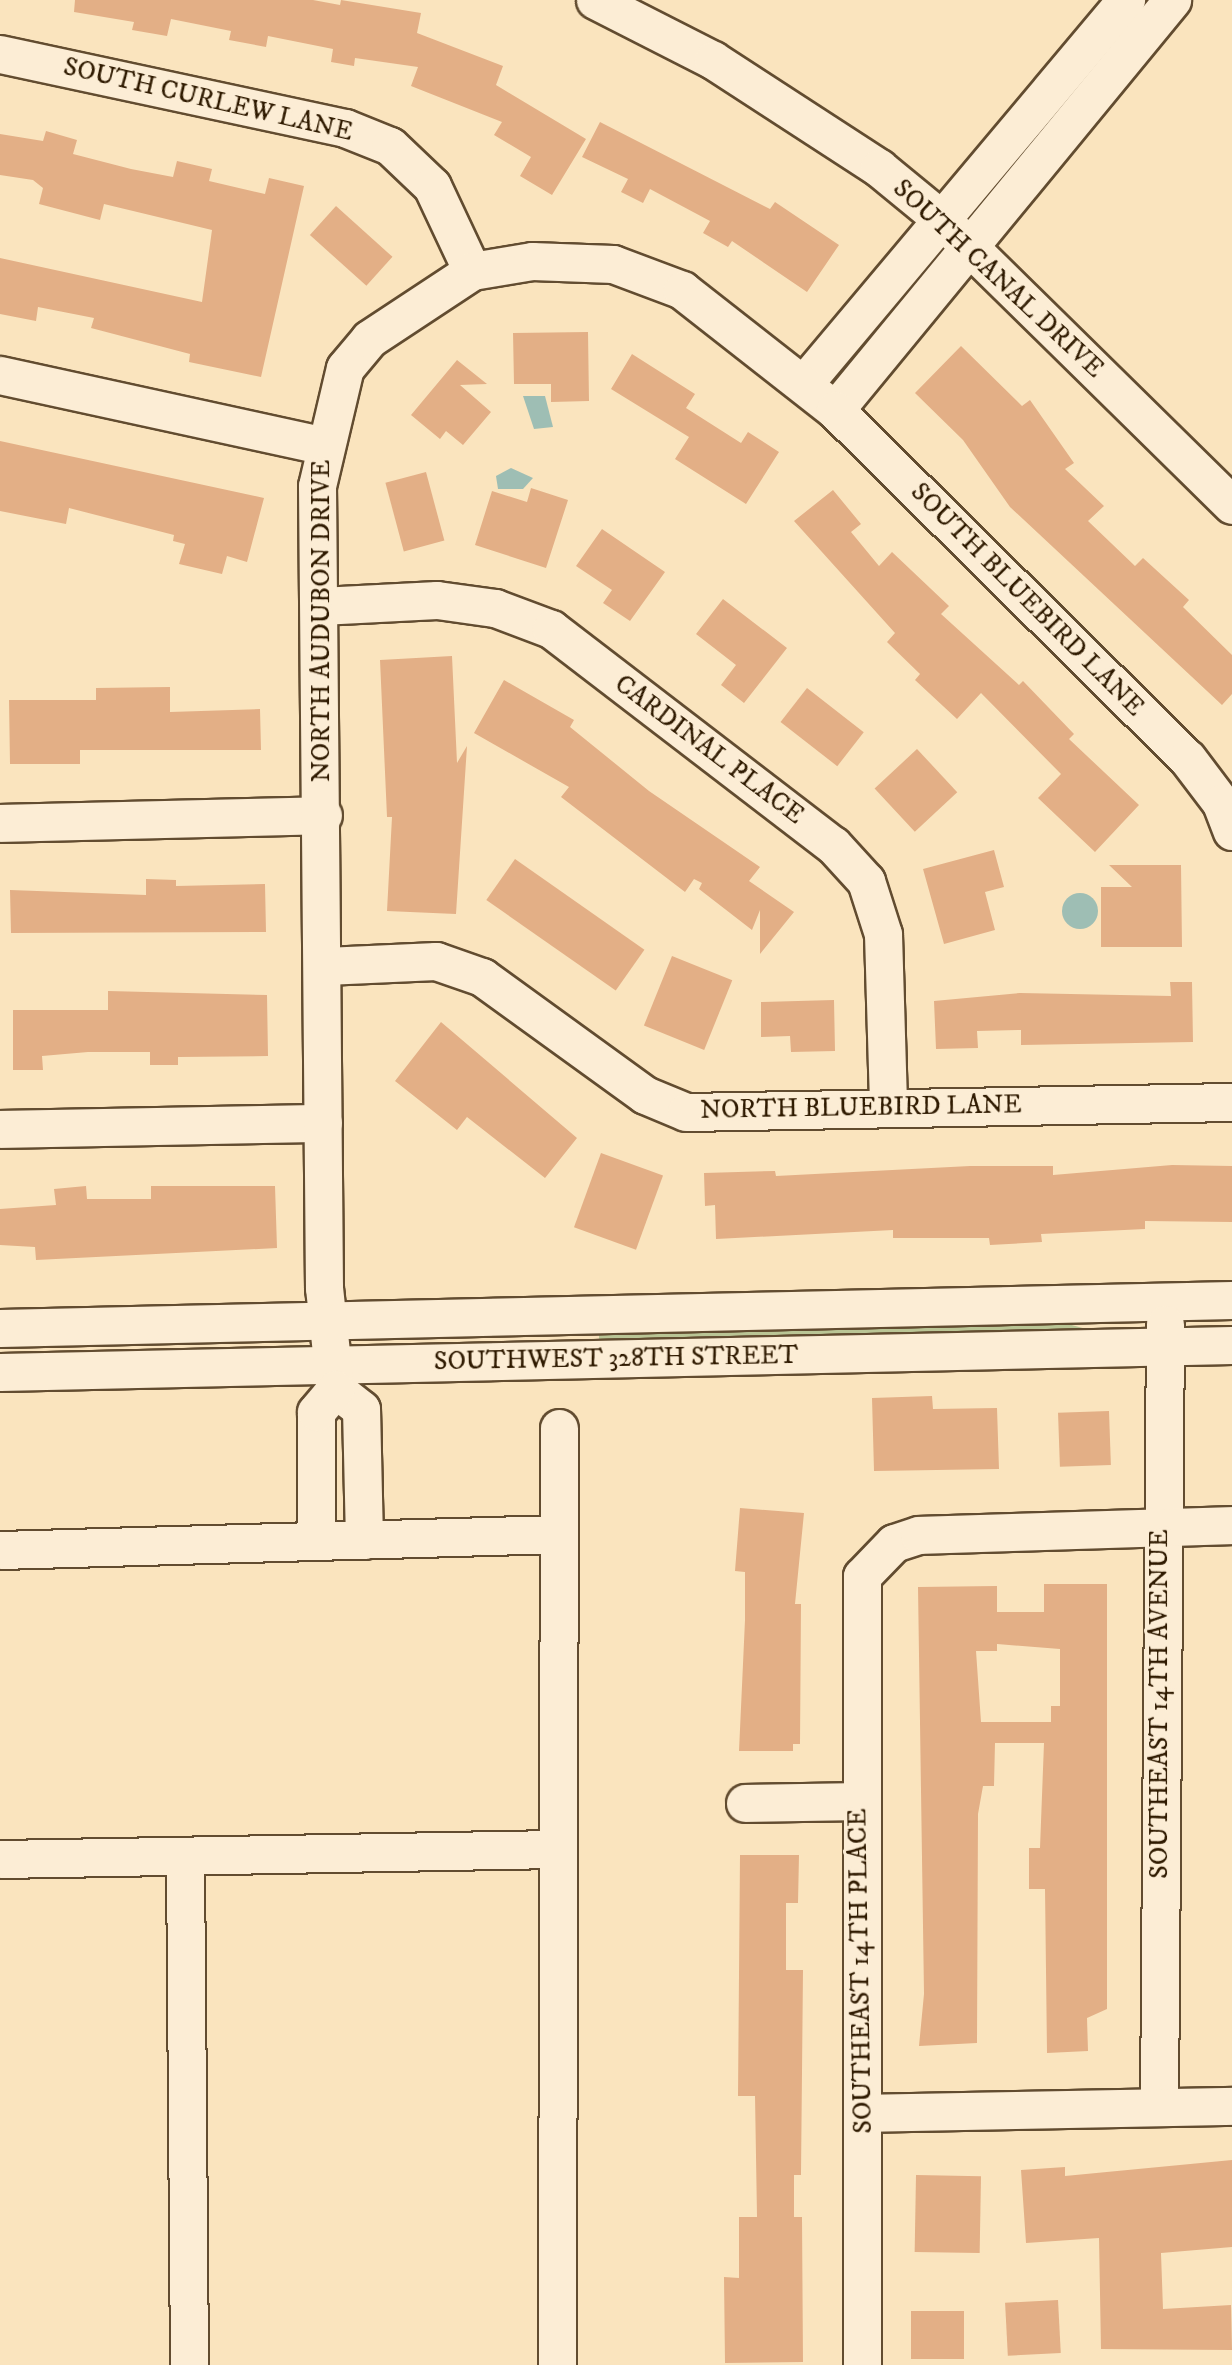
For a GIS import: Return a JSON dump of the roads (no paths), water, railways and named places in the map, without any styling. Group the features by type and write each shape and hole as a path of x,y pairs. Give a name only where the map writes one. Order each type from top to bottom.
{"street":[{"name":"SOUTH CANAL DRIVE","path":"595,0 811,118 941,219 1232,505"},
{"path":"806,381 1126,0"},
{"path":"835,410 967,244 1172,0"},
{"name":"SOUTH CURLEW LANE","path":"0,54 345,128 390,146 432,186 472,271"},
{"name":"NORTH AUDUBON DRIVE","path":"334,1378 329,1321 323,1123 325,966 320,606 322,445 345,368 369,339 472,271 532,261 613,264 681,290 806,381"},
{"path":"0,375 322,445"},
{"name":"SOUTH BLUEBIRD LANE","path":"806,381 1187,758 1221,803 1232,831"},
{"name":"CARDINAL PLACE","path":"320,606 437,600 495,608 551,629 833,845 866,881 883,934 888,1106"},
{"path":"0,823 323,815"},
{"name":"NORTH BLUEBIRD LANE","path":"325,966 436,961 482,977 645,1095 686,1112 888,1106 1232,1102"},
{"path":"0,1129 323,1123"},
{"name":"SOUTHWEST 328TH STREET","path":"0,1328 1232,1300"},
{"name":"SOUTHEAST 14TH AVENUE","path":"1159,2106 1160,1528 1164,1301"},
{"name":"SOUTHWEST 328TH STREET","path":"0,1372 334,1378 1232,1345"},
{"path":"316,1541 316,1412 334,1378 361,1409 364,1539"},
{"path":"557,2365 559,1428"},
{"path":"1160,1528 1232,1525"},
{"name":"SOUTHEAST 14TH PLACE","path":"862,2365 864,2113 859,1801 862,1576 894,1543 919,1535 1160,1528"},
{"path":"0,1549 559,1534"},
{"path":"745,1802 859,1801"},
{"path":"0,1859 558,1849"},
{"path":"185,1857 189,2365"},
{"path":"864,2113 1232,2106"}],"water":[{"path":"523,396 545,396 553,427 534,429"},
{"path":"511,468 533,478 523,489 498,489 496,476"},
{"path":"1080,893 1092,899 1098,911 1092,923 1080,929 1068,923 1062,911 1068,899"}]}
